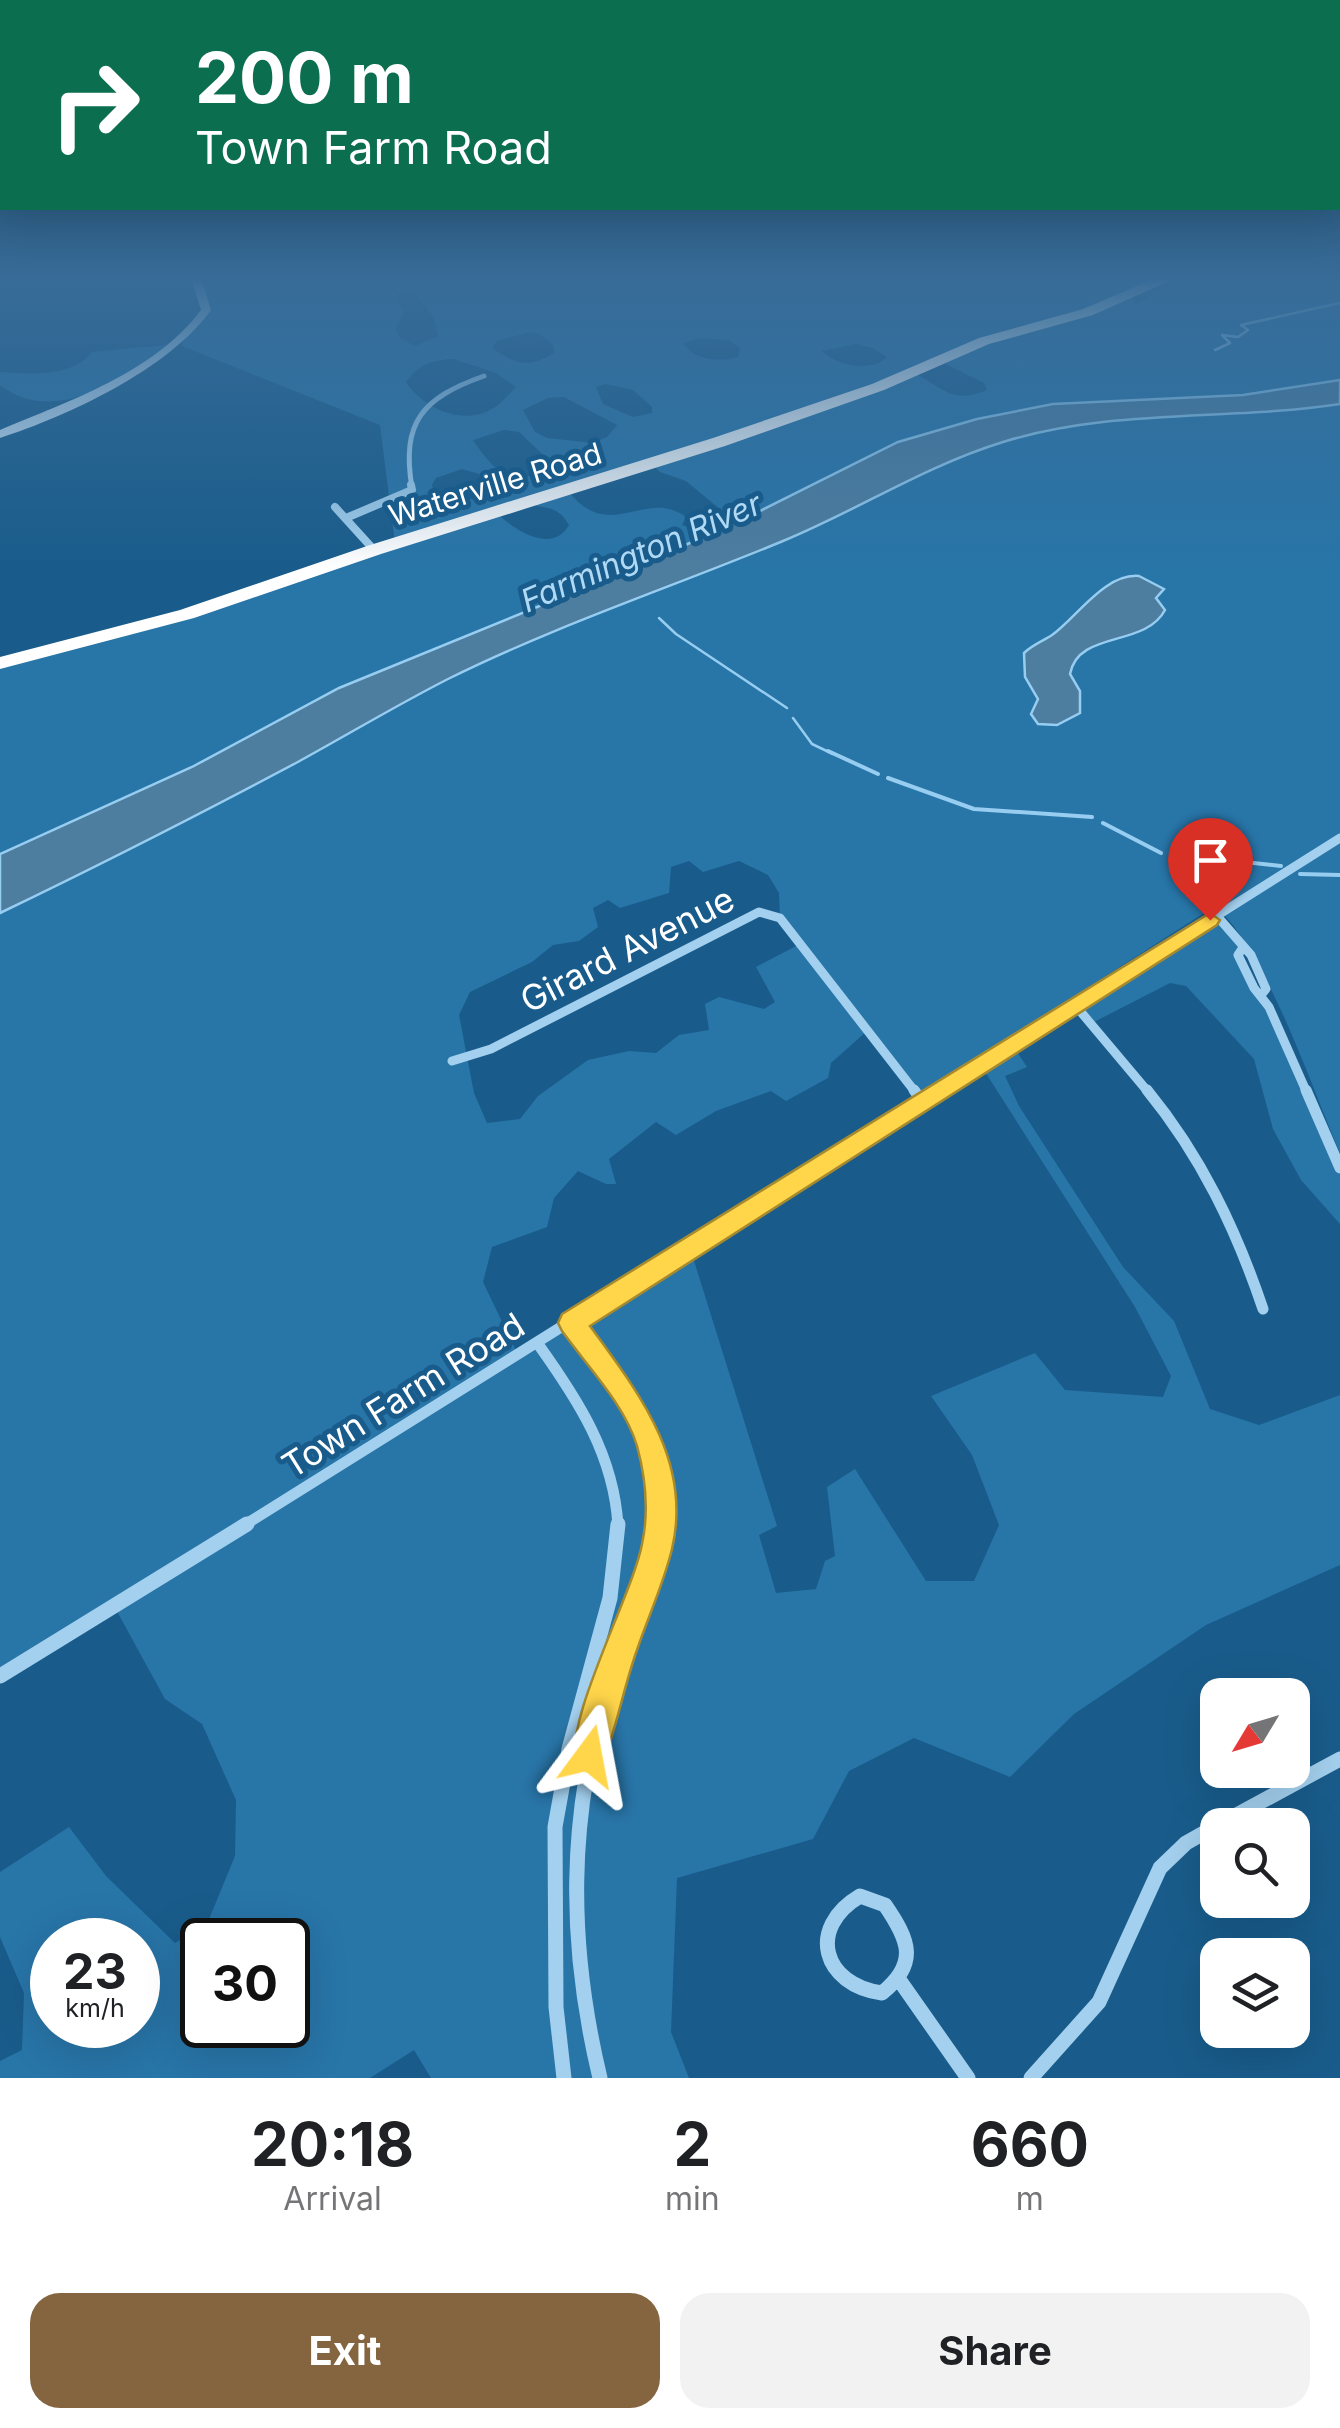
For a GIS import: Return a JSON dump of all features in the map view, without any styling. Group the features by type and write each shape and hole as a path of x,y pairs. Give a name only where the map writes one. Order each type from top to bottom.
{"highway":[{"name":"Waterville Road","path":"0,662 186,614 374,550 718,442 906,375"}],"street":[{"path":"0,434 126,375"},
{"path":"346,518 412,490 407,443 414,424 436,400 484,376"},
{"path":"335,507 374,550"},
{"name":"Town Farm Road","path":"0,1676 572,1323 1340,838"},
{"name":"Girard Avenue","path":"452,1061 491,1049 759,912 780,918 922,1101"},
{"path":"1217,916 1242,949 1238,955 1254,988 1262,994 1340,1168"},
{"path":"1075,1005 1183,1134 1240,1240 1263,1310"},
{"path":"572,1323 638,1414 651,1444 662,1504 651,1567 594,1727 575,1845 578,1954 600,2078"},
{"path":"538,1344 601,1444 616,1494 618,1543 560,1784 554,1917 556,1998 564,2078"},
{"path":"1249,1808 1340,1758"},
{"path":"1031,2078 1099,2002 1160,1868 1186,1842 1200,1835"},
{"path":"860,1896 885,1905 907,1948 907,1967 900,1981 882,1993 867,1994 840,1977 828,1950 827,1932 838,1908 860,1896"},
{"path":"900,1981 968,2078"}],"shaded area":[{"path":"0,375 127,375 67,400 21,397 0,385"},
{"path":"255,375 412,375 406,382 422,400 444,412 468,416 495,407 516,387 499,375 917,375 964,396 987,390 984,383 968,375 1340,375 1340,380 1243,395 1053,404 977,419 898,442 645,563 339,688 192,767 0,854 0,663 187,614 395,543 380,425","holes":["605,384 633,390 652,407 652,413 633,417 603,404 596,387","564,397 617,425 607,437 593,443 547,438 535,432 523,410 548,398","504,430 519,432 556,467 515,481 497,468 473,440","652,464 660,472 686,481 727,515 691,528 682,525 686,517 671,509 614,515 584,507 569,492","462,469 479,474 494,487 486,496 443,505 436,499 432,485 436,478","527,503 555,511 569,525 562,534 543,539 523,532 497,513"]},
{"path":"1340,380 1340,404 1086,424 1044,431 974,452 783,541 489,659 222,802 0,913 0,854 192,767 339,688 645,563 898,442 977,419 1053,404 1243,395"},
{"path":"1340,404 1340,1153 1269,985 1234,926 1215,906 929,1089 922,1101 867,1031 831,1063 828,1078 786,1101 771,1091 716,1111 676,1135 656,1122 609,1159 616,1184 606,1184 578,1171 554,1198 547,1227 492,1247 483,1282 518,1355 690,1248 777,1526 759,1535 776,1593 816,1589 825,1561 835,1556 827,1487 855,1469 926,1581 974,1581 999,1525 972,1455 931,1396 1035,1353 1065,1390 1163,1397 1171,1376 1135,1307 980,1064 1012,1044 1027,1067 1005,1076 1019,1106 1123,1267 1174,1321 1210,1409 1259,1425 1340,1395 1340,1565 1206,1625 1074,1714 1010,1777 914,1738 849,1771 813,1839 677,1878 671,2032 689,2078 431,2078 414,2050 370,2078 0,2078 0,2061 22,2050 24,1993 0,1937 0,1872 69,1827 106,1876 149,1918 30,1918 30,2048 160,2048 160,1928 175,1943 180,1940 180,2048 310,2048 310,1918 209,1918 235,1856 236,1800 202,1724 165,1699 114,1606 0,1676 0,913 222,802 489,659 783,541 974,452 1044,431 1128,420","holes":["689,861 703,872 739,861 768,875 779,893 780,918 800,944 756,967 775,1002 764,1009 719,997 705,1004 709,1030 679,1035 656,1053 629,1051 588,1060 538,1096 520,1119 487,1123 474,1093 459,1015 470,992 532,962 553,945 579,941 598,927 593,908 608,900 620,908 669,893 671,867"]},
{"path":"1139,576 1164,589 1156,598 1165,610 1143,630 1085,651 1070,674 1080,691 1080,713 1057,725 1038,724 1031,714 1038,699 1025,677 1024,653 1052,635 1103,589 1115,581"},
{"path":"1217,916 1242,949 1239,955 1262,994 1340,1168 1340,1224 1301,1180 1273,1129 1254,1059 1186,986 1170,983 1092,1023 1075,1005"}],"waterway":[{"path":"659,618 676,634 787,708"},
{"path":"793,718 812,744 833,754"},
{"path":"828,751 878,774"},
{"path":"888,778 974,809 1092,817"},
{"path":"1103,823 1161,853"},
{"path":"1171,854 1281,866"},
{"path":"1300,874 1340,875"}],"route":[{"path":"589,1756 602,1702 640,1605 657,1548 662,1504 651,1444 638,1414 572,1323 1210,920"}],"water label":[{"name":"Farmington River","path":"641,552"}]}
